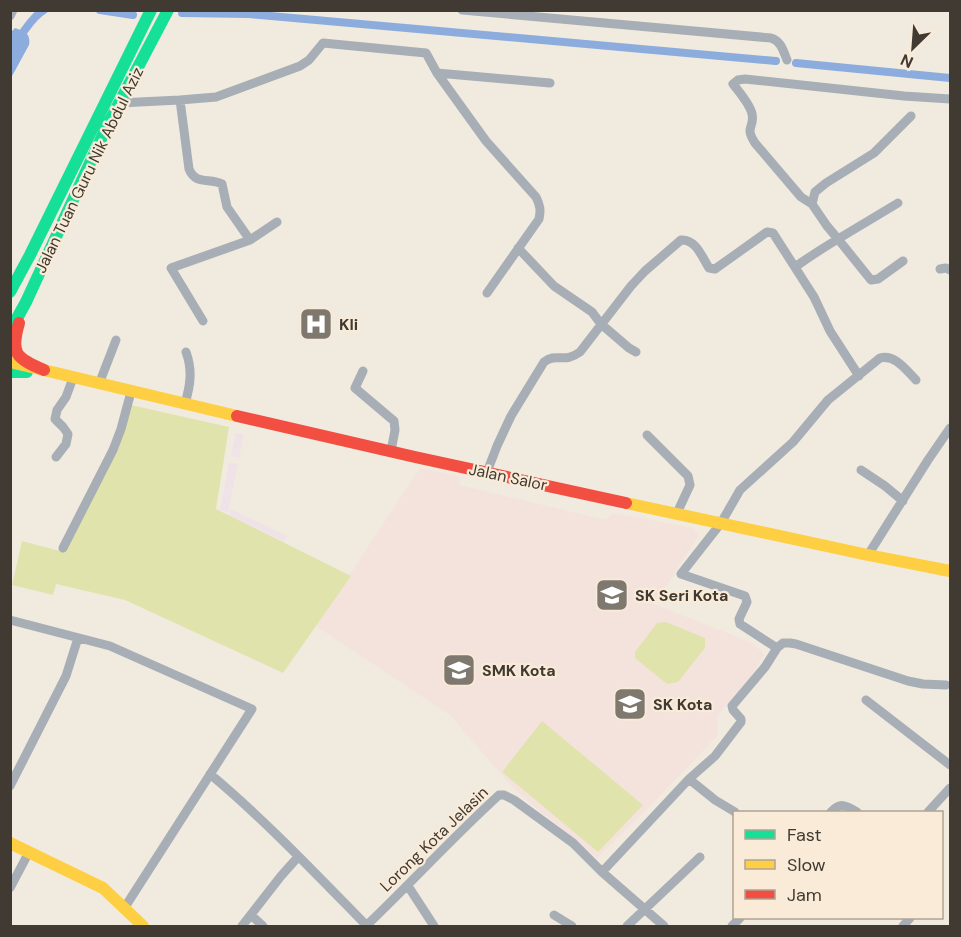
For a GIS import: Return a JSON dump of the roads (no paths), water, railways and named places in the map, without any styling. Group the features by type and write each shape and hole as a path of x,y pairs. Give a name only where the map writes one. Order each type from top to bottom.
{"main road":[{"name":"Jalan Tuan Guru Nik Abdul Aziz","path":"10,292 151,10"},
{"name":"Jalan Tuan Guru Nik Abdul Aziz","path":"10,331 26,302 119,103 168,10"},
{"path":"10,301 30,255"},
{"path":"26,302 14,337 15,350 24,361 44,370"},
{"name":"Jalan Salor","path":"10,362 130,392 391,451 951,571"},
{"name":"Jalan Salor","path":"10,370 70,377"},
{"path":"10,843 96,884 125,907 143,927"}],"street":[{"path":"10,16 13,10"},
{"path":"462,10 771,38 777,40 783,48 787,60"},
{"path":"119,103 216,97 300,66 309,60 323,43 426,53 486,141 540,204 539,219 487,293"},
{"path":"438,73 550,82"},
{"path":"903,261 878,279 871,280 812,204 801,197 750,135 752,114 733,84 738,80 746,79 951,99"},
{"path":"180,100 189,169 198,180 222,184 227,207 250,240"},
{"path":"812,204 815,192 874,153 911,116"},
{"path":"795,267 898,203"},
{"path":"203,321 171,268 250,240 277,222"},
{"path":"487,472 511,416 544,362 555,357 566,359 573,357 580,351 631,286 681,240 693,243 709,268 715,269 770,232 775,236 814,297 830,331 859,376"},
{"path":"518,248 554,286 592,312 601,324 636,352"},
{"path":"940,269 951,270"},
{"path":"99,384 116,340"},
{"path":"185,404 190,383 186,352"},
{"path":"777,648 740,624 739,619 747,602 745,596 681,574 721,523 741,490 793,442 828,400 880,358 886,356 897,361 916,380"},
{"path":"363,371 355,388 394,421 395,430 391,451"},
{"path":"56,457 66,444 68,434 55,419 57,410 66,397 70,377"},
{"path":"63,548 113,450 130,392"},
{"path":"868,555 951,428"},
{"path":"647,435 690,480 677,513"},
{"path":"861,470 903,501"},
{"path":"10,620 110,646 252,709 125,907"},
{"path":"10,786 66,676 78,638"},
{"path":"602,872 689,779 715,756 740,724 741,719 732,706 765,668 777,648 783,644 790,643 908,681 946,685"},
{"path":"866,700 951,765"},
{"path":"210,774 241,800 366,926"},
{"path":"689,779 733,812"},
{"path":"930,811 951,788"},
{"name":"Lorong Kota Jelasin","path":"366,926 478,814 499,795 504,795 573,843 664,927"},
{"path":"833,811 841,805 854,811"},
{"path":"10,888 29,852"},
{"path":"242,927 298,856"},
{"path":"627,927 700,856"},
{"path":"408,886 434,927"},
{"path":"251,915 263,927"},
{"path":"554,915 572,927"}],"water":[{"path":"15,28 26,34 29,38 29,45 11,78 11,32"}],"waterway":[{"path":"24,31 44,10"},
{"path":"100,10 133,15"},
{"path":"182,13 249,14 776,61"},
{"path":"796,63 950,78"}],"place":[{"name":"Kli","path":"316,324"},
{"name":"SK Seri Kota","path":"612,595"},
{"name":"SMK Kota","path":"459,670"},
{"name":"SK Kota","path":"630,704"}]}
